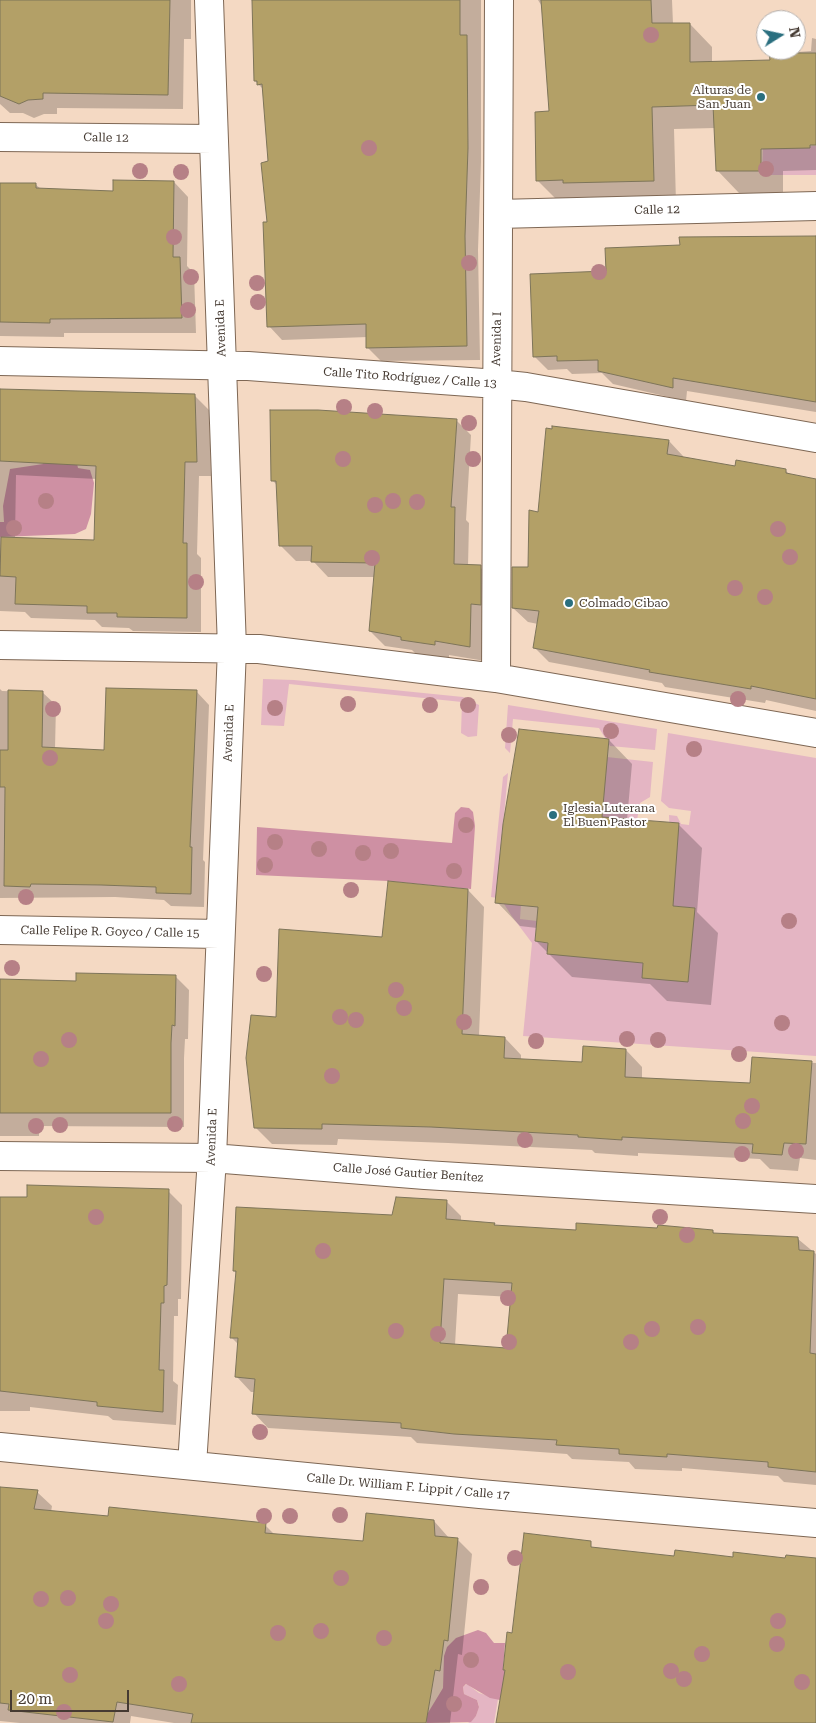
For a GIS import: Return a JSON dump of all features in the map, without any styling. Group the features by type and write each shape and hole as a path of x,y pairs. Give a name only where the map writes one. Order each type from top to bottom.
{"street":[{"name":"Avenida E","path":"192,1465 212,1158 219,934 232,648 209,0"},
{"name":"Avenida I","path":"496,678 499,0"},
{"name":"Calle 12","path":"0,137 213,139"},
{"name":"Calle 12","path":"498,214 816,206"},
{"name":"Calle Tito Rodríguez / Calle 13","path":"0,361 223,365 496,384 526,387 816,438"},
{"path":"0,645 259,649 496,678 816,733"},
{"name":"Calle Felipe R. Goyco / Calle 15","path":"0,930 219,934"},
{"name":"Calle José Gautier Benítez","path":"0,1156 212,1158 425,1175 816,1199"},
{"name":"Calle Dr. William F. Lippit / Calle 17","path":"0,1447 471,1493 816,1523"}],"shaded area":[{"path":"816,146 816,175 762,175 763,147"},
{"path":"75,454 78,468 90,470 94,483 91,514 86,529 75,534 0,537 0,522 4,522 3,506 10,469 43,464 47,455"},
{"path":"263,679 294,680 463,697 479,705 477,736 468,737 461,733 462,702 289,684 284,726 261,725"},
{"path":"508,705 657,729 655,750 610,746 599,728 513,719 510,753 505,748"},
{"path":"668,733 816,758 816,1056 523,1036 532,943 511,915 503,899 491,897 503,777 508,773 500,857 521,905 520,919 537,921 535,941 643,963 642,978 695,908 673,906 669,815 677,816 681,824 689,825 691,811 669,808 661,801"},
{"path":"607,757 653,762 650,797 640,803 637,820 629,819 598,856"},
{"path":"461,807 469,808 473,812 475,826 471,889 388,881 256,875 257,827 452,843 455,813"},
{"path":"478,1630 486,1633 494,1643 505,1643 503,1670 534,1674 500,1700 490,1698 466,1684 463,1687 464,1694 477,1700 479,1707 476,1716 471,1722 427,1723 426,1716 443,1688 444,1656 447,1647 456,1638"},
{"path":"467,1684 479,1693 498,1699 494,1723 468,1723 476,1716 479,1706 477,1700 464,1694 463,1687"}],"building":[{"path":"0,0 170,0 168,95 43,93 43,99 28,100 19,104 0,96"},
{"path":"252,0 460,0 460,35 467,35 468,148 465,236 467,346 366,348 366,324 267,327 263,222 267,222 261,163 268,161 262,84 257,85 257,81 254,81"},
{"path":"541,0 651,0 652,23 690,23 690,62 806,60 806,53 816,53 816,145 810,145 810,148 761,149 761,171 716,171 713,105 652,107 654,181 563,183 563,180 536,181 535,112 549,111"},
{"path":"113,180 174,181 173,257 180,257 182,318 50,319 50,323 0,322 0,183 36,183 36,188 113,191"},
{"path":"816,236 816,402 673,378 673,388 598,371 598,360 557,361 557,356 533,357 530,274 606,271 605,248 680,245 679,237"},
{"path":"0,389 195,394 197,462 185,462 183,543 187,543 187,618 117,617 117,613 87,613 87,606 15,604 16,577 0,576 1,537 94,540 96,466 0,461"},
{"path":"270,410 318,410 457,419 451,507 455,507 454,564 481,565 481,605 471,604 470,647 435,641 435,645 401,640 401,637 369,631 375,563 311,562 312,546 279,546 276,481 271,481"},
{"path":"552,426 669,440 667,454 735,466 736,460 786,469 786,473 816,479 816,699 751,686 751,689 649,672 650,670 533,648 539,611 512,608 512,567 528,567 529,510 538,512 546,428 552,429"},
{"path":"106,688 197,690 190,847 192,847 191,894 156,893 156,887 31,884 30,887 4,886 5,787 0,787 0,750 8,750 8,690 43,691 42,747 104,750"},
{"path":"519,729 609,739 602,817 679,823 673,906 695,908 688,982 642,978 643,963 547,954 548,943 535,941 538,907 495,903 503,824"},
{"path":"388,881 468,889 462,1034 505,1037 504,1058 582,1062 583,1046 626,1049 625,1077 750,1083 752,1057 812,1061 806,1144 784,1143 782,1155 752,1153 753,1144 622,1137 622,1140 578,1137 578,1135 431,1127 322,1124 322,1129 254,1128 246,1058 251,1015 276,1017 279,929 382,937"},
{"path":"76,973 176,975 175,1026 172,1025 171,1043 171,1113 0,1113 0,979 76,981"},
{"path":"27,1185 169,1189 167,1285 164,1286 164,1303 161,1303 159,1370 164,1370 163,1412 97,1406 97,1402 0,1391 0,1197 27,1197"},
{"path":"396,1197 447,1200 446,1219 495,1223 494,1225 576,1230 576,1223 657,1228 658,1225 713,1230 713,1233 798,1237 799,1250 814,1251 810,1353 816,1354 816,1472 768,1467 768,1462 667,1454 667,1457 619,1454 619,1449 556,1445 557,1440 454,1434 401,1428 401,1423 252,1414 255,1379 235,1377 238,1338 230,1338 236,1271 233,1271 236,1207 392,1215","holes":["444,1279 512,1283 506,1348 440,1343"]},
{"path":"0,1487 38,1490 34,1509 108,1516 109,1507 266,1523 265,1533 363,1541 366,1513 434,1520 435,1536 458,1538 448,1641 444,1640 440,1671 435,1670 426,1723 191,1723 193,1714 117,1702 113,1722 8,1710 9,1704 0,1703"},
{"path":"524,1533 591,1541 591,1547 674,1556 675,1550 733,1557 733,1552 785,1558 786,1555 816,1558 816,1723 496,1723 505,1670 503,1670 507,1632 512,1633"}],"place":[{"name":"Alturas de San Juan","path":"761,97"},
{"name":"Colmado Cibao","path":"569,603"},
{"name":"Iglesia Luterana El Buen Pastor","path":"553,815"}]}
